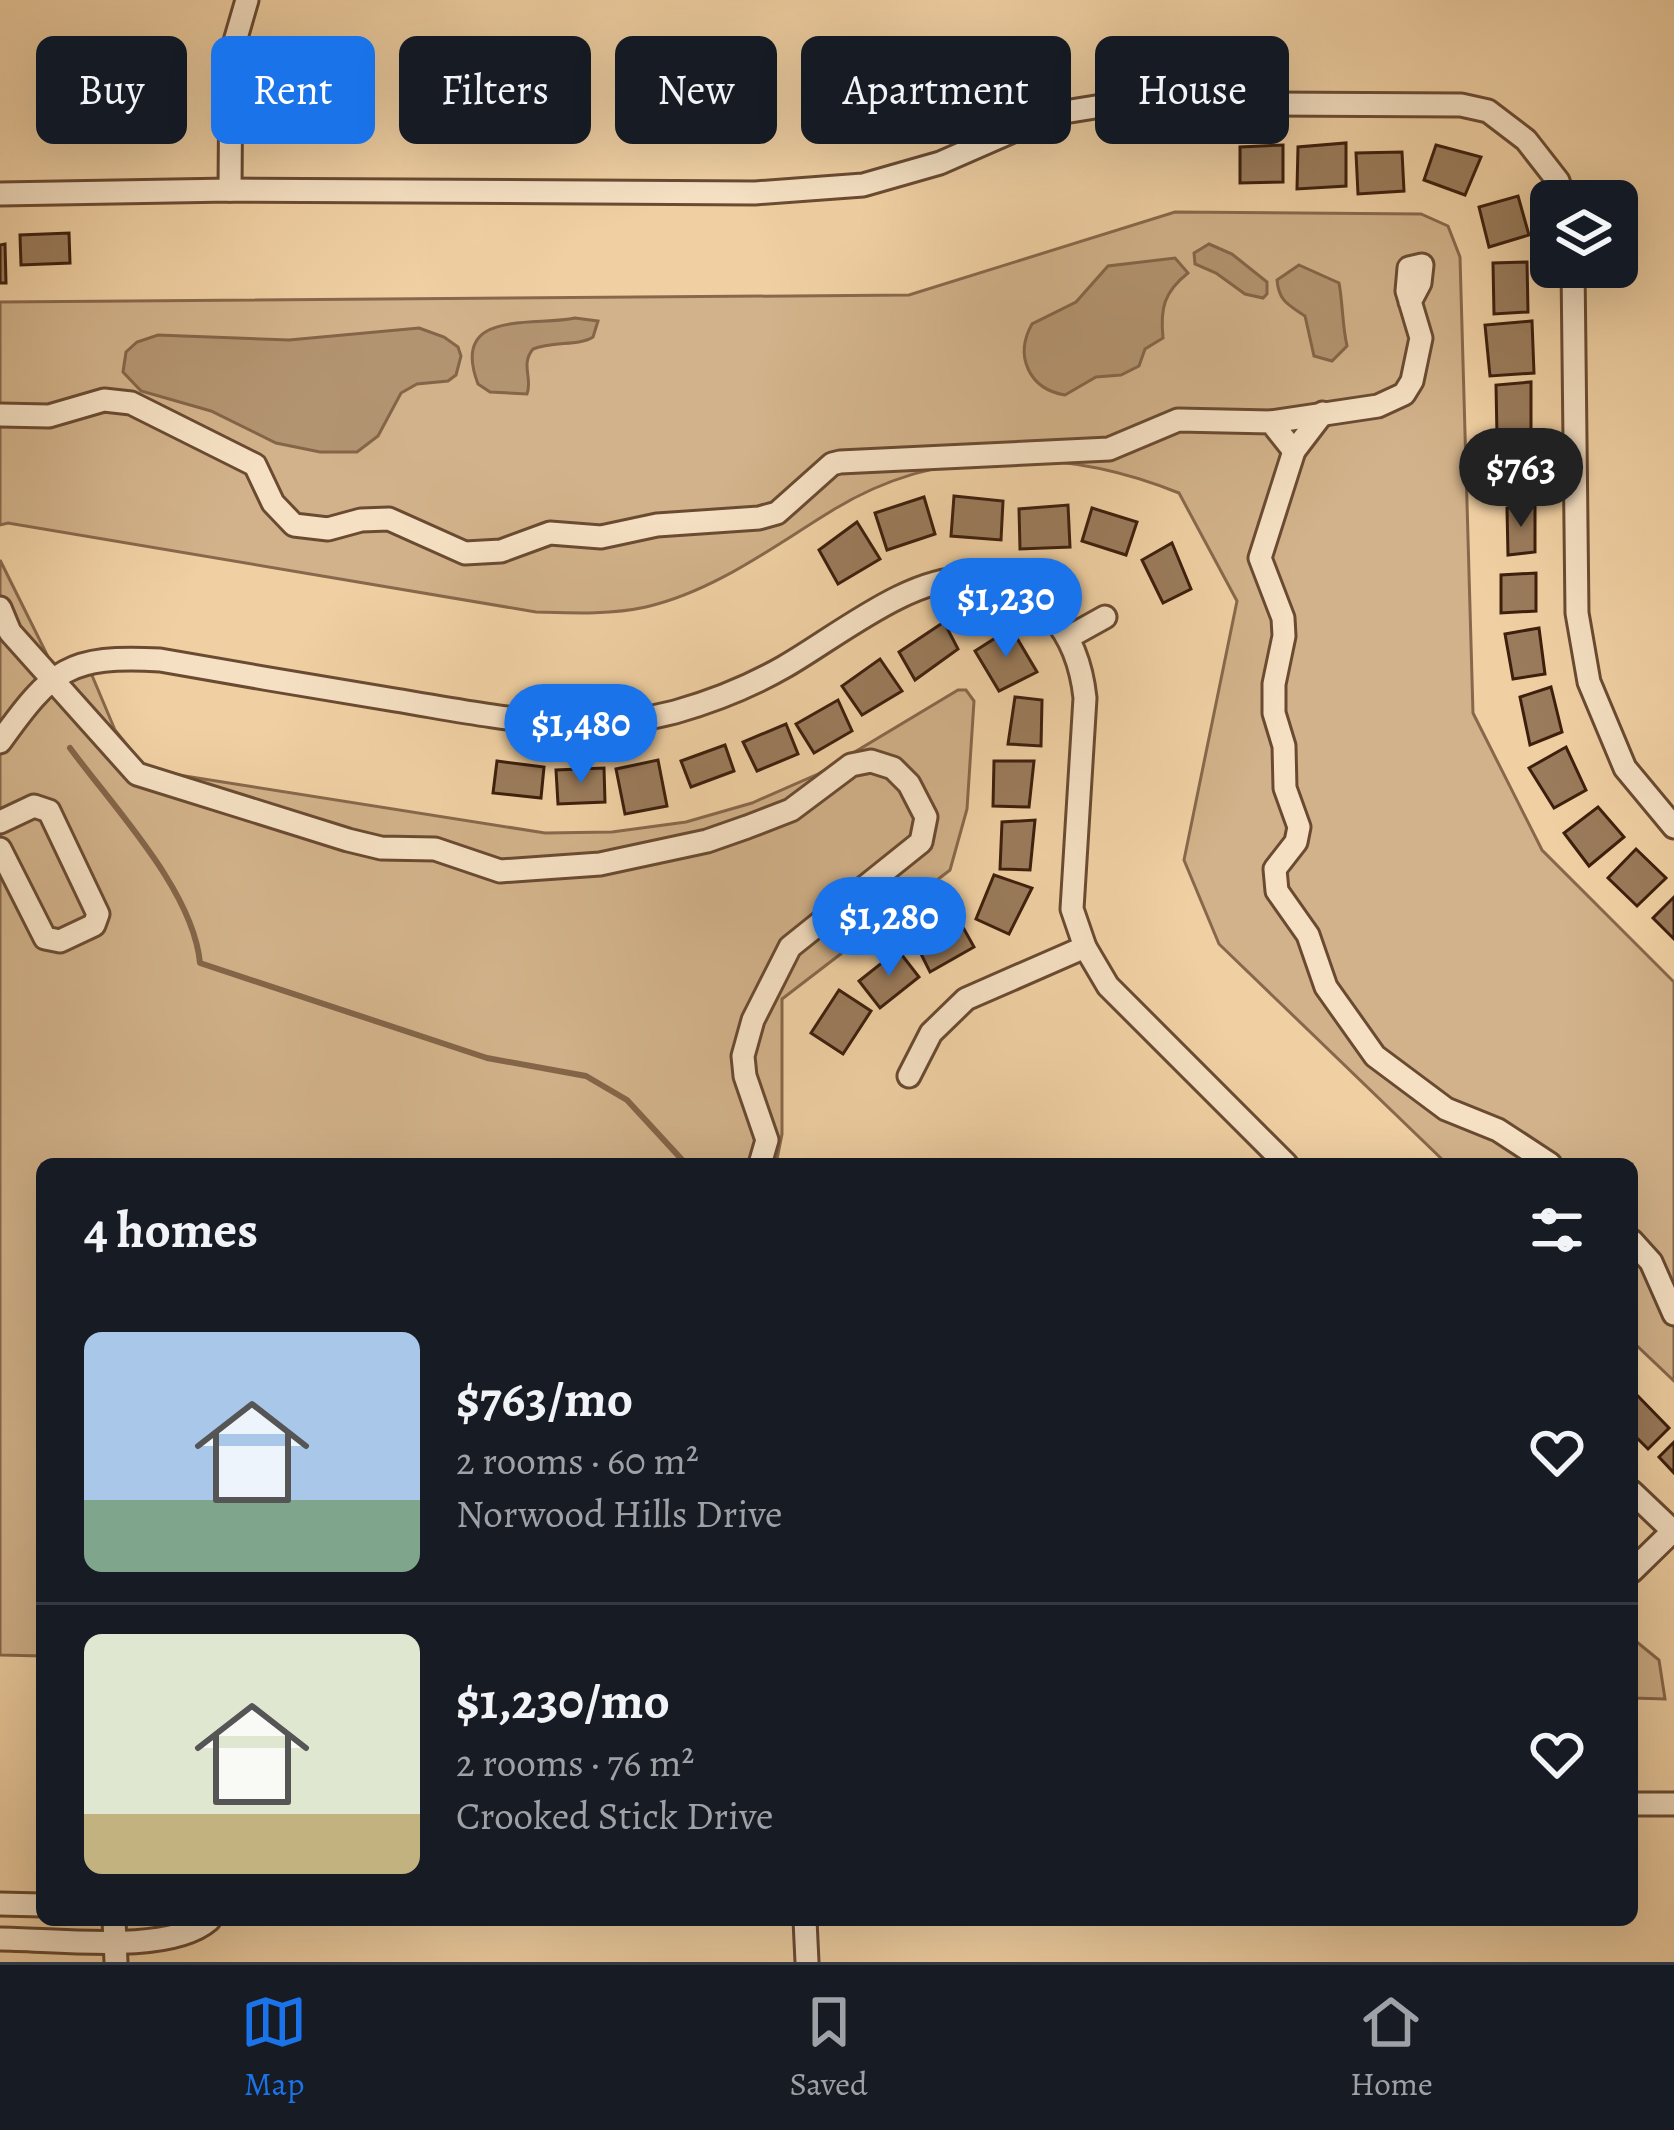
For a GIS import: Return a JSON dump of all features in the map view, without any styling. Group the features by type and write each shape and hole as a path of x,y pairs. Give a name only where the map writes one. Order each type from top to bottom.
{"street":[{"path":"230,190 227,94 234,35 248,0"},
{"path":"0,194 795,190 883,182 940,163 1052,114 1120,103 1435,102 1488,110 1544,159 1557,180"},
{"path":"1573,288 1577,613 1588,682 1625,768 1674,827"},
{"path":"0,415 49,416 104,400 131,403 255,465 282,514 300,527 328,529 389,519 465,554 501,550 550,533 601,537 657,525 759,518 777,513 840,462 1109,449 1192,418 1271,422 1378,406 1404,394 1412,381 1421,338 1410,302"},
{"path":"1323,413 1294,451 1260,558 1283,618 1274,713 1284,746 1285,788 1299,827 1296,842 1275,868 1277,891 1308,934 1326,987 1376,1056 1446,1109 1517,1140 1542,1158"},
{"path":"1271,422 1294,451"},
{"path":"0,742 29,701 63,670 111,657 160,660 543,724 650,718 727,697 925,584 969,578 1016,587 1054,614 1082,666 1085,698 1072,909 1085,947 1108,986 1280,1158"},
{"path":"0,608 10,632 136,774 348,840 381,848 435,849 500,871 600,864 706,842 791,810 851,766 871,760 892,767 909,784 928,825 921,842 790,947 753,1020 743,1056 767,1140 762,1158"},
{"path":"1069,637 1105,617"},
{"path":"0,822 34,806 49,811 98,914 94,926 60,941 44,938 0,848"},
{"path":"909,1076 931,1033 966,999 1085,947"},
{"path":"1638,1248 1651,1262 1674,1314"},
{"path":"1638,1498 1674,1531 1638,1565"},
{"path":"1638,1804 1674,1804"},
{"path":"0,1904 36,1905"},
{"path":"0,1939 116,1942 169,1938 196,1926"},
{"path":"805,1926 807,1962"}],"shaded area":[{"path":"1175,212 1421,214 1448,226 1460,257 1473,713 1542,850 1674,982 1674,1381 1638,1347 1638,1158 1441,1158 1219,944 1184,860 1237,601 1179,493 1092,467 1048,461 959,464 874,489 696,590 646,607 591,613 536,612 0,525 0,302 909,295"},
{"path":"1209,244 1232,254 1267,282 1267,294 1263,298 1245,294 1195,264 1194,253"},
{"path":"1175,258 1188,273 1165,301 1163,338 1145,349 1139,366 1121,375 1096,377 1065,395 1034,378 1024,348 1032,324 1076,302 1108,266"},
{"path":"1299,265 1339,283 1347,346 1332,361 1314,356 1305,316 1280,293 1277,280"},
{"path":"598,321 593,337 533,349 527,361 527,394 490,392 478,384 472,360 475,343 485,332 519,323"},
{"path":"419,328 458,347 461,356 456,375 401,393 378,436 357,452 320,452 276,443 211,411 141,391 123,372 126,352 137,342 158,335 289,340"},
{"path":"0,560 61,683 91,673 115,730 147,770 545,833 612,832 686,822 752,803 818,774 958,690 966,690 974,701 967,809 950,870 782,999 782,1134 777,1158 36,1158 36,1656 0,1655"},
{"path":"1638,1643 1659,1660 1665,1699 1638,1698"}],"building":[{"path":"1346,143 1346,186 1297,189 1298,147"},
{"path":"1283,145 1283,182 1240,183 1240,147"},
{"path":"1436,145 1481,157 1465,195 1424,180"},
{"path":"1402,152 1404,191 1358,194 1356,153"},
{"path":"1518,196 1529,235 1489,247 1479,207"},
{"path":"69,233 70,263 21,265 20,235"},
{"path":"5,244 6,283 0,283 0,245"},
{"path":"1527,262 1528,312 1494,314 1493,263"},
{"path":"1532,321 1534,373 1490,376 1485,325"},
{"path":"1531,382 1531,435 1497,436 1496,385"},
{"path":"1536,446 1536,492 1500,493 1499,447"},
{"path":"954,496 1003,501 1001,540 951,536"},
{"path":"924,497 935,534 887,550 875,513"},
{"path":"1068,505 1070,547 1020,549 1019,509"},
{"path":"1535,505 1535,552 1508,555 1507,508"},
{"path":"1092,508 1137,522 1126,555 1082,541"},
{"path":"857,522 880,559 838,584 819,550"},
{"path":"1172,543 1191,589 1163,603 1142,560"},
{"path":"1536,573 1536,611 1501,613 1501,575"},
{"path":"944,622 958,649 915,680 899,652"},
{"path":"1011,628 1037,672 999,691 975,651"},
{"path":"1539,628 1545,674 1513,679 1505,634"},
{"path":"880,659 902,691 862,715 842,686"},
{"path":"1551,687 1562,732 1530,745 1520,697"},
{"path":"1015,697 1042,700 1041,746 1008,744"},
{"path":"838,700 852,731 814,753 796,724"},
{"path":"786,724 798,754 757,771 743,742"},
{"path":"725,745 734,771 691,787 681,761"},
{"path":"1566,747 1586,790 1554,808 1529,768"},
{"path":"658,760 667,806 625,814 616,769"},
{"path":"497,761 544,767 541,798 493,793"},
{"path":"994,761 1034,761 1029,807 993,806"},
{"path":"604,768 605,802 558,804 556,770"},
{"path":"1598,807 1624,837 1589,866 1564,833"},
{"path":"1035,820 1030,870 1000,869 1002,822"},
{"path":"1636,849 1666,878 1637,906 1608,878"},
{"path":"994,875 1032,888 1009,934 976,919"},
{"path":"1674,897 1674,939 1653,918"},
{"path":"960,922 974,947 930,972 916,944"},
{"path":"898,950 919,977 880,1008 859,981"},
{"path":"839,990 871,1011 843,1054 811,1033"},
{"path":"1638,1396 1669,1428 1648,1449 1638,1439"},
{"path":"1674,1442 1674,1473 1659,1457"}],"waterway":[{"path":"70,748 167,879 183,907 200,963 487,1058 586,1076 627,1100 680,1158"}]}
